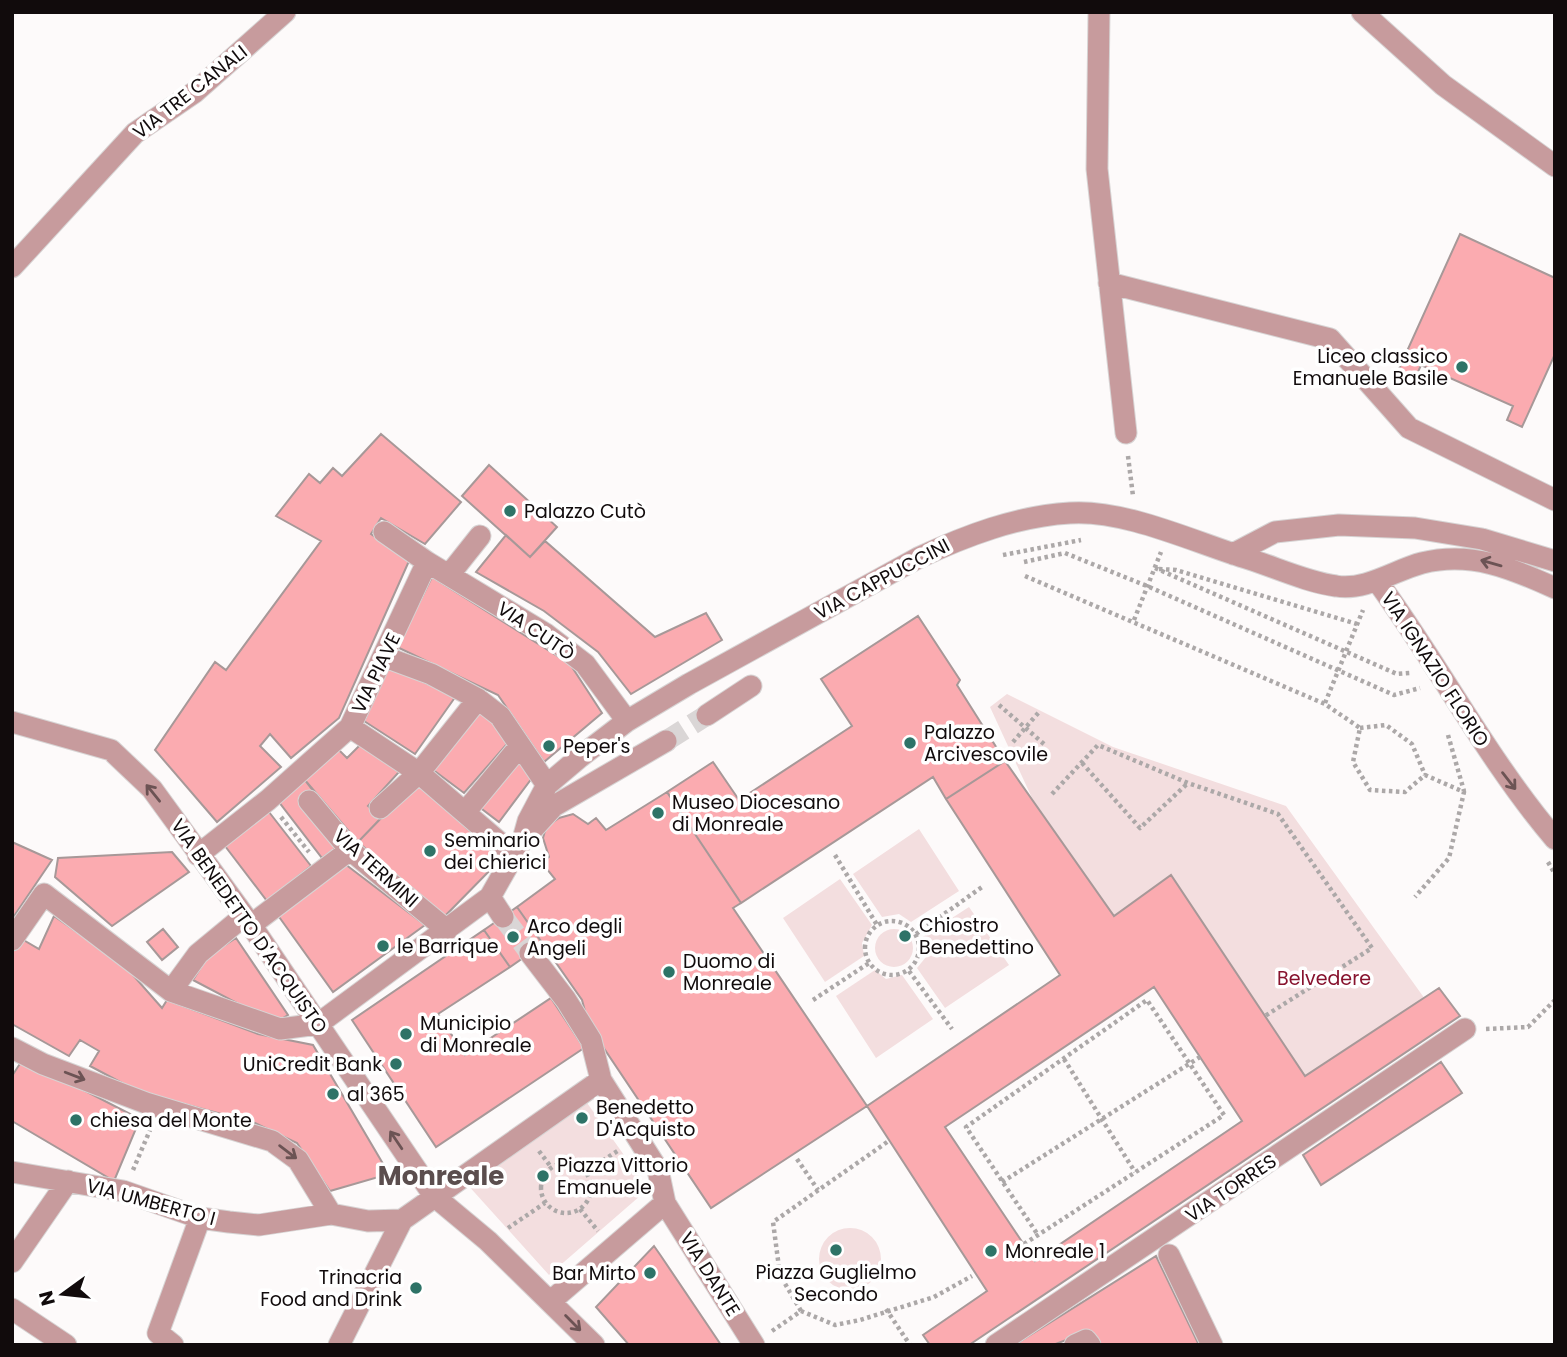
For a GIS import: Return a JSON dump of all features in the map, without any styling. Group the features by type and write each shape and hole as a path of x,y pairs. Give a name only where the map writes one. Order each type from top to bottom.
{"street":[{"path":"1099,12 1097,169 1126,433"},
{"path":"1362,12 1443,85 1555,166"},
{"name":"VIA TRE CANALI","path":"12,267 135,133 195,92 283,13"},
{"path":"1110,283 1330,340 1409,428 1555,500"},
{"name":"VIA CAPPUCCINI","path":"547,785 626,721 918,558 964,537 1020,521 1070,513 1092,514 1124,520 1337,587 1377,581"},
{"path":"1233,554 1275,532 1339,525 1415,528 1482,538 1555,561"},
{"path":"384,533 427,562"},
{"path":"449,575 480,536"},
{"name":"VIA IGNAZIO FLORIO","path":"1555,588 1517,570 1472,557 1423,563 1377,581 1406,620 1500,769 1555,839"},
{"name":"VIA CUTÒ","path":"427,562 546,634 585,664 626,721"},
{"name":"VIA PIAVE","path":"198,855 268,800 299,789 350,727 385,657 427,562"},
{"path":"385,657 431,674 478,699 500,716 547,785 527,821 519,847"},
{"path":"707,715 751,686"},
{"path":"380,808 419,773 478,699"},
{"name":"VIA BENEDETTO D'ACQUISTO","path":"12,722 111,750 152,789 247,920 434,1196 488,1241 594,1345"},
{"path":"350,727 419,773 466,811 519,847"},
{"path":"12,940 44,894 170,991 280,1029 318,1024 490,897 519,847 554,806 666,741"},
{"path":"466,811 519,747"},
{"name":"VIA TERMINI","path":"299,789 350,850 447,930"},
{"path":"170,991 198,954 324,871 350,850"},
{"path":"490,897 503,917"},
{"path":"530,953 591,1040 601,1080 659,1170 665,1203 551,1301"},
{"name":"VIA TORRES","path":"996,1345 1465,1030"},
{"path":"12,1048 43,1064 161,1107 272,1141 298,1160 331,1214"},
{"path":"339,1345 402,1220 601,1080"},
{"name":"VIA UMBERTO I","path":"12,1172 124,1191 200,1218 259,1225 331,1214 368,1221 402,1220"},
{"path":"12,1262 68,1181"},
{"name":"VIA DANTE","path":"665,1203 753,1344"},
{"path":"165,1339 200,1218"},
{"path":"1169,1255 1212,1345"},
{"path":"12,1309 63,1343"},
{"path":"1075,1345 1086,1340 1090,1345"}],"path":[{"path":"1126,433 1133,496"},
{"path":"1134,620 1162,551"},
{"path":"1024,562 1065,553 1147,586 1394,695 1424,687"},
{"path":"1154,568 1176,570 1357,624"},
{"path":"1154,568 1396,674 1415,672"},
{"path":"1024,576 1134,620 1325,704 1360,728 1386,726 1412,744 1425,775 1464,792"},
{"path":"1325,704 1363,610"},
{"path":"999,705 1044,744"},
{"path":"1013,742 1039,712"},
{"path":"1360,728 1353,762 1370,790 1405,792 1425,775"},
{"path":"1415,897 1449,858 1464,792 1446,728"},
{"path":"1052,794 1098,745 1188,783 1278,814 1372,948 1265,1016"},
{"path":"1082,763 1140,828 1188,783"},
{"path":"268,800 324,871"},
{"path":"835,855 877,925"},
{"path":"1550,866 1555,874"},
{"path":"916,934 982,887"},
{"path":"898,921 916,934 919,955 908,971 897,975 884,974 869,963 865,951 866,940 877,925 898,921"},
{"path":"813,1000 869,963"},
{"path":"908,971 952,1029"},
{"path":"1024,1244 1038,1235 1135,1172 1224,1115 1147,1000 965,1127 1038,1235"},
{"path":"1465,1030 1528,1027 1555,1000"},
{"path":"1002,1182 1200,1057"},
{"path":"1063,1059 1135,1172"},
{"path":"124,1191 161,1107"},
{"path":"585,1172 637,1138"},
{"path":"890,1140 773,1222 780,1275 801,1311 835,1325 860,1320 886,1309 934,1297 972,1276"},
{"path":"797,1159 818,1189"},
{"path":"565,1163 585,1172 589,1179 590,1195 580,1209 565,1213 550,1209 540,1188 545,1173 551,1167 565,1163"},
{"path":"488,1241 545,1203"},
{"path":"886,1309 910,1345"},
{"path":"753,1344 801,1311"}],"green space":[{"name":"Belvedere","path":"1007,694 1113,747 1286,806 1425,999 1305,1076 1171,876 1114,916 1032,798 990,707"},
{"path":"919,829 959,891 911,922 899,914 882,917 853,874"},
{"path":"840,879 872,925 862,943 864,956 825,982 783,918"},
{"path":"969,907 1009,965 945,1008 917,968 926,957 921,938"},
{"path":"894,929 907,935 913,948 907,961 894,967 881,961 875,948 881,935"},
{"path":"875,970 886,979 902,975 933,1019 876,1058 836,996"},
{"path":"585,1100 648,1189 549,1275 466,1183"},
{"path":"850,1228 872,1237 881,1259 872,1281 850,1290 828,1281 819,1259 828,1237"}],"building":[{"path":"1460,234 1555,278 1555,354 1522,427 1507,420 1513,406 1421,365 1415,379 1398,371"},
{"path":"381,434 461,502 425,544 381,518 371,534 409,561 339,718 291,758 270,734 260,746 281,767 217,822 155,750 215,662 226,670 321,541 276,516 309,474 320,483 333,468 342,476"},
{"name":"Palazzo Cutò","path":"489,465 557,527 530,557 462,496"},
{"path":"506,535 530,557 545,541 655,637 706,613 722,640 631,694 598,652 544,611 476,572"},
{"path":"432,577 570,664 602,713 544,762 498,695 397,647"},
{"name":"Palazzo Arcivescovile","path":"918,616 960,680 957,685 1005,761 946,799 933,777 741,903 667,792 713,762 739,800 852,726 821,679"},
{"path":"389,667 456,696 415,754 364,721"},
{"path":"478,711 494,721 507,744 464,793 432,769"},
{"path":"361,744 399,772 368,806 381,818 358,842 304,779 339,750 347,758"},
{"path":"518,759 532,778 499,822 478,806"},
{"path":"1005,761 1114,916 1171,875 1305,1076 1439,988 1460,1016 969,1345 930,1345 923,1335 987,1291 867,1106 1060,975 946,799","holes":["1154,987 1242,1121 1035,1261 945,1127"]},
{"path":"304,779 317,796 336,848 322,858 279,802"},
{"name":"Seminario dei chierici","path":"416,782 501,859 443,918 358,842"},
{"name":"Duomo di Monreale","path":"667,792 741,903 733,908 867,1106 711,1208 589,1026 582,1000 517,907 555,879 542,863 549,857 543,838 546,827 559,818 573,814 588,824 596,818 606,830"},
{"path":"269,812 311,866 267,901 225,846"},
{"path":"12,842 52,860 12,919"},
{"path":"172,852 189,872 112,926 55,877 58,858"},
{"path":"345,864 425,925 333,992 277,914"},
{"name":"Arco degli Angeli","path":"517,907 543,944 510,967 484,930"},
{"path":"54,916 125,966 162,1008 167,1000 258,1034 313,1045 389,1174 330,1191 297,1143 255,1123 139,1092 90,1066 99,1051 80,1040 69,1056 12,1024 12,950 20,938 39,949"},
{"path":"163,929 178,947 162,960 147,942"},
{"name":"Municipio di Monreale","path":"484,930 510,967 438,1014 465,1055 551,998 584,1048 436,1147 352,1020"},
{"path":"236,938 288,1015 275,1023 193,980 208,956"},
{"name":"chiesa del Monte","path":"23,1059 140,1119 114,1181 12,1121 12,1076"},
{"path":"1441,1062 1462,1093 1321,1185 1303,1155"},
{"path":"654,1246 721,1345 629,1345 596,1307"},
{"path":"1156,1256 1199,1345 1101,1345 1090,1331 1053,1345 1016,1344"}],"tunnel":[{"path":"666,741 707,715"},
{"path":"503,917 530,953"}],"place":[{"name":"Liceo classico Emanuele Basile","path":"1462,367"},
{"name":"Palazzo Cutò","path":"510,511"},
{"name":"Palazzo Arcivescovile","path":"910,743"},
{"name":"Peper's","path":"549,746"},
{"name":"Museo Diocesano di Monreale","path":"658,813"},
{"name":"Seminario dei chierici","path":"430,851"},
{"name":"Chiostro Benedettino","path":"905,936"},
{"name":"Arco degli Angeli","path":"513,937"},
{"name":"le Barrique","path":"383,946"},
{"name":"Duomo di Monreale","path":"669,972"},
{"name":"Municipio di Monreale","path":"406,1034"},
{"name":"UniCredit Bank","path":"396,1064"},
{"name":"al 365","path":"333,1094"},
{"name":"Benedetto D'Acquisto","path":"582,1118"},
{"name":"chiesa del Monte","path":"76,1120"},
{"name":"Piazza Vittorio Emanuele","path":"543,1176"},
{"name":"Piazza Guglielmo Secondo","path":"836,1250"},
{"name":"Monreale 1","path":"991,1251"},
{"name":"Bar Mirto","path":"650,1273"},
{"name":"Trinacria Food and Drink","path":"416,1288"}],"district":[{"name":"Monreale","path":"441,1176"}]}
